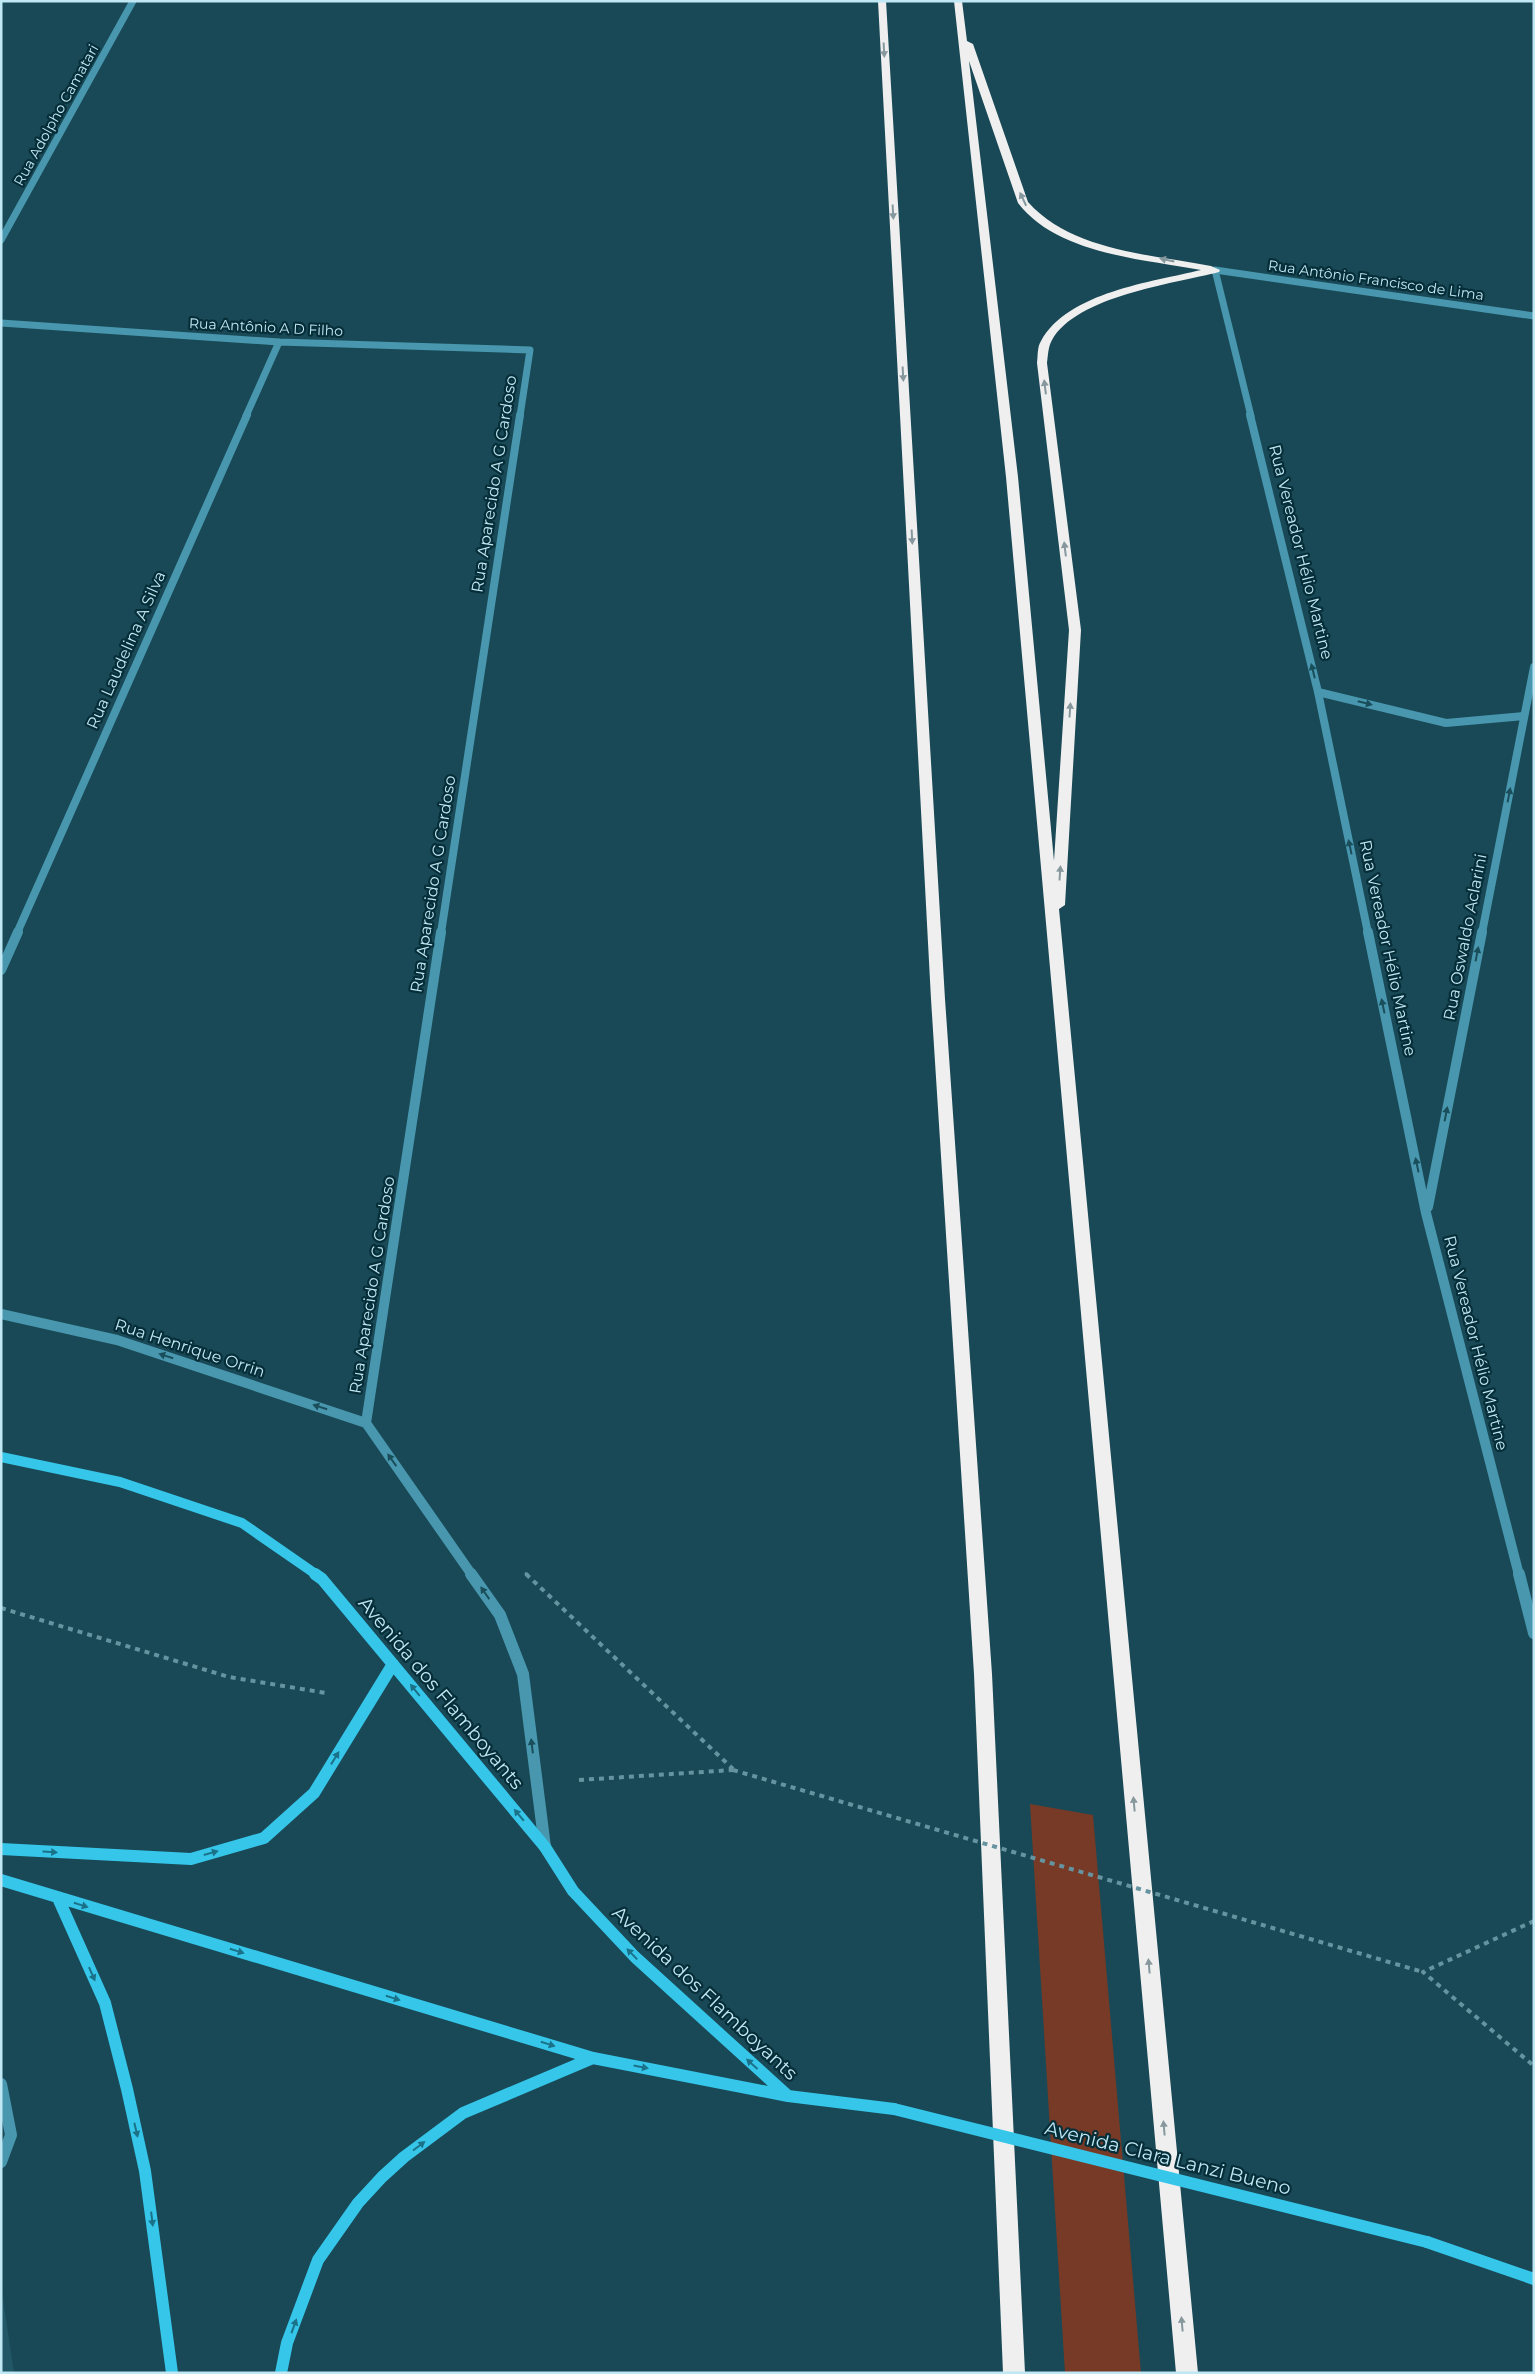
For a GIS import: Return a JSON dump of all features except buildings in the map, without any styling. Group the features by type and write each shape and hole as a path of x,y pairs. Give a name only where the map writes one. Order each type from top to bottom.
{"highway":[{"path":"882,1 937,989 983,1674 1014,2373"},
{"path":"958,1 1012,477 1187,2373"},
{"path":"959,17 1023,203 1040,221 1062,234 1087,244 1215,270"},
{"path":"1055,956 1075,630 1042,363 1046,341 1057,326 1077,310 1102,299 1215,270"}],"main road":[{"name":"Avenida dos Flamboyants","path":"1,1458 120,1482 242,1523 322,1579 545,1847 573,1891 635,1957 788,2096"},
{"path":"1,1850 191,1859 264,1838 314,1793 393,1664"},
{"name":"Avenida dos Flamboyants","path":"1,1880 593,2058 788,2096"},
{"path":"58,1898 105,2003 127,2089 145,2171 172,2373"},
{"path":"280,2373 287,2343 318,2260 358,2203 382,2178 404,2157 463,2113 593,2058"},
{"name":"Avenida Clara Lanzi Bueno","path":"788,2096 894,2109 1427,2242 1534,2279"}],"street":[{"name":"Rua Adolpho Camatari","path":"1,240 133,1"},
{"name":"Rua Antônio Francisco de Lima","path":"1215,270 1534,316"},
{"name":"Rua Vereador Hélio Martine","path":"1215,270 1318,692 1426,1213 1533,1633"},
{"name":"Rua Antônio A D Filho","path":"1,323 279,342 530,350"},
{"name":"Rua Laudelina A Silva","path":"1,970 279,342"},
{"name":"Rua Aparecido A G Cardoso","path":"366,1423 530,350"},
{"name":"Rua Oswaldo Aclarini","path":"1426,1213 1534,668"},
{"path":"1318,692 1446,723 1524,716"},
{"name":"Rua Henrique Orrin","path":"1,1314 117,1340 366,1423"},
{"path":"366,1423 500,1615 523,1674 545,1847"},
{"path":"1,2084 11,2135 1,2162"}],"path":[{"path":"517,1566 733,1770 1423,1972 1534,2066"},
{"path":"1423,1972 1534,1921"}],"shaded area":[{"path":"1030,1804 1093,1815 1141,2373 1065,2373"},
{"path":"1,2285 14,2373 1,2373"}]}
